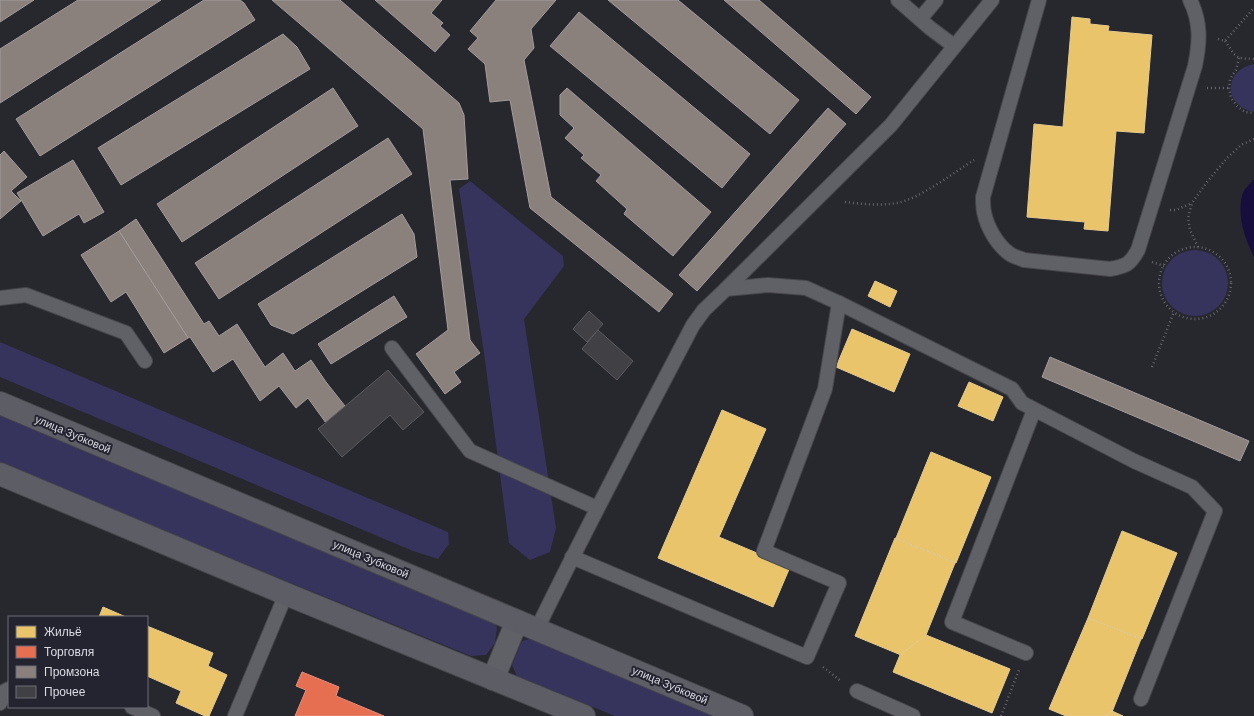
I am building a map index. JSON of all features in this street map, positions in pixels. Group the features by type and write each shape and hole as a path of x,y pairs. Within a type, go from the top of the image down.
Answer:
{"main road":[{"name":"улица Зубковой","path":"0,403 518,620 742,716"},
{"path":"0,474 286,594 584,716"}],"street":[{"path":"493,679 518,620"}],"lane":[{"path":"898,0 954,46"},
{"path":"920,19 936,0"},
{"path":"538,629 572,557 693,325 704,310 891,125 992,0"},
{"path":"1039,0 983,197 983,211 988,226 996,240 1010,254 1024,260 1110,269 1123,267 1132,260 1138,250 1195,66 1199,46 1199,25 1190,0"},
{"path":"726,289 768,284 806,288 839,303 1012,390 1022,403 1034,410 1134,461 1192,487 1215,511 1141,699"},
{"path":"0,298 26,296 126,333 145,361"},
{"path":"572,557 807,657 839,582 764,551 825,389 839,303"},
{"path":"392,348 470,451 597,508"},
{"path":"1026,653 952,622 1034,410"},
{"path":"235,716 286,594"},
{"path":"856,691 913,716"},
{"path":"134,708 153,716"}],"path":[{"path":"1225,41 1254,8"},
{"path":"1216,39 1225,41 1234,54 1239,58 1254,59"},
{"path":"1239,58 1236,70 1230,79 1229,88 1231,98 1237,106 1245,112 1254,113"},
{"path":"1198,247 1190,230 1188,218 1192,203 1227,158 1241,145 1254,139"},
{"path":"845,202 876,205 898,203 923,192 998,144"},
{"path":"1198,247 1209,249 1219,256 1226,264 1231,274 1229,297 1223,307 1214,314 1204,318 1192,319 1174,312 1164,302 1160,292 1159,280 1162,269 1168,259 1176,252 1187,248 1198,247"},
{"path":"1152,366 1174,312"},
{"path":"1001,716 1026,653"},
{"path":"807,657 856,691"}],"shaded area":[{"path":"1254,64 1254,112 1237,103 1232,96 1231,88 1232,80 1237,73"},
{"path":"1253,180 1254,257 1245,235 1240,212 1243,194"},
{"path":"470,181 563,256 564,266 524,319 556,528 550,552 530,560 509,543 484,353 459,189"},
{"path":"1195,250 1207,253 1218,260 1225,271 1228,283 1225,295 1218,306 1207,313 1195,316 1183,313 1172,306 1165,295 1162,283 1165,271 1172,260 1183,253"},
{"path":"0,342 448,532 449,544 438,559 413,551 0,377"},
{"path":"0,415 493,619 497,628 495,643 486,655 471,656 0,463"},
{"path":"533,638 717,716 615,716 517,676 512,665 522,641"}],"building: Жильё":[{"path":"1072,17 1090,19 1090,24 1109,26 1108,31 1152,35 1144,133 1116,131 1108,231 1084,229 1085,222 1027,217 1034,124 1063,127"},
{"path":"875,281 897,291 890,307 868,296"},
{"path":"852,329 910,354 894,392 836,367"},
{"path":"969,382 1003,397 993,421 958,406"},
{"path":"722,410 766,429 719,537 790,567 773,607 658,558"},
{"path":"931,452 991,477 956,563 896,538"},
{"path":"1122,531 1177,553 1142,639 1088,618"},
{"path":"895,538 955,563 926,635 901,655 855,636"},
{"path":"103,607 124,616 99,616"},
{"path":"1088,618 1141,639 1112,712 1105,716 1066,716 1049,709"},
{"path":"148,626 213,653 208,666 227,675 209,716 205,716 176,703 181,691 148,676"},
{"path":"926,635 1010,669 992,713 893,672 900,655"},
{"path":"1112,711 1123,716 1104,716"}],"building: Торговля":[{"path":"302,672 339,687 336,696 384,716 295,716 306,690 296,686"}],"building: Промзона":[{"path":"0,0 34,0 0,22"},
{"path":"78,0 161,0 0,103 0,49"},
{"path":"204,0 240,0 244,3 255,20 40,156 16,119"},
{"path":"272,0 340,0 459,103 464,115 468,179 450,180 470,340 480,353 454,372 461,382 445,394 416,354 448,330 423,129"},
{"path":"375,0 442,0 431,13 443,23 440,26 450,35 435,52"},
{"path":"496,0 556,0 531,29 534,48 524,60 551,197 673,294 659,312 530,208 510,100 490,102 485,64 468,49 478,38 470,31"},
{"path":"608,0 678,0 799,100 770,134"},
{"path":"724,0 759,0 871,97 856,114"},
{"path":"579,12 750,154 722,188 550,46"},
{"path":"283,34 297,47 310,69 121,185 98,148"},
{"path":"333,88 358,126 182,242 157,204"},
{"path":"567,88 711,212 673,256 624,214 627,209 596,181 601,175 581,158 584,155 565,138 574,128 560,115 560,95"},
{"path":"828,108 846,124 697,291 679,275"},
{"path":"388,138 412,174 219,299 195,263"},
{"path":"4,151 27,177 11,191 21,201 0,219 0,155"},
{"path":"73,160 104,212 84,223 79,214 43,236 17,193"},
{"path":"402,214 414,234 417,257 293,334 271,325 258,304"},
{"path":"136,219 204,324 209,321 219,336 237,324 265,367 283,353 295,371 311,360 345,406 326,423 308,398 296,408 279,386 260,401 233,359 213,372 190,337 188,338 119,231"},
{"path":"119,231 188,338 164,353 126,292 111,302 81,255"},
{"path":"394,296 407,317 331,364 318,344"},
{"path":"1050,357 1249,441 1240,461 1042,377"}],"building: Прочее":[{"path":"589,311 603,324 587,342 573,329"},
{"path":"598,330 633,361 617,380 582,349"},
{"path":"388,370 424,412 403,430 390,415 342,457 318,429"}]}
